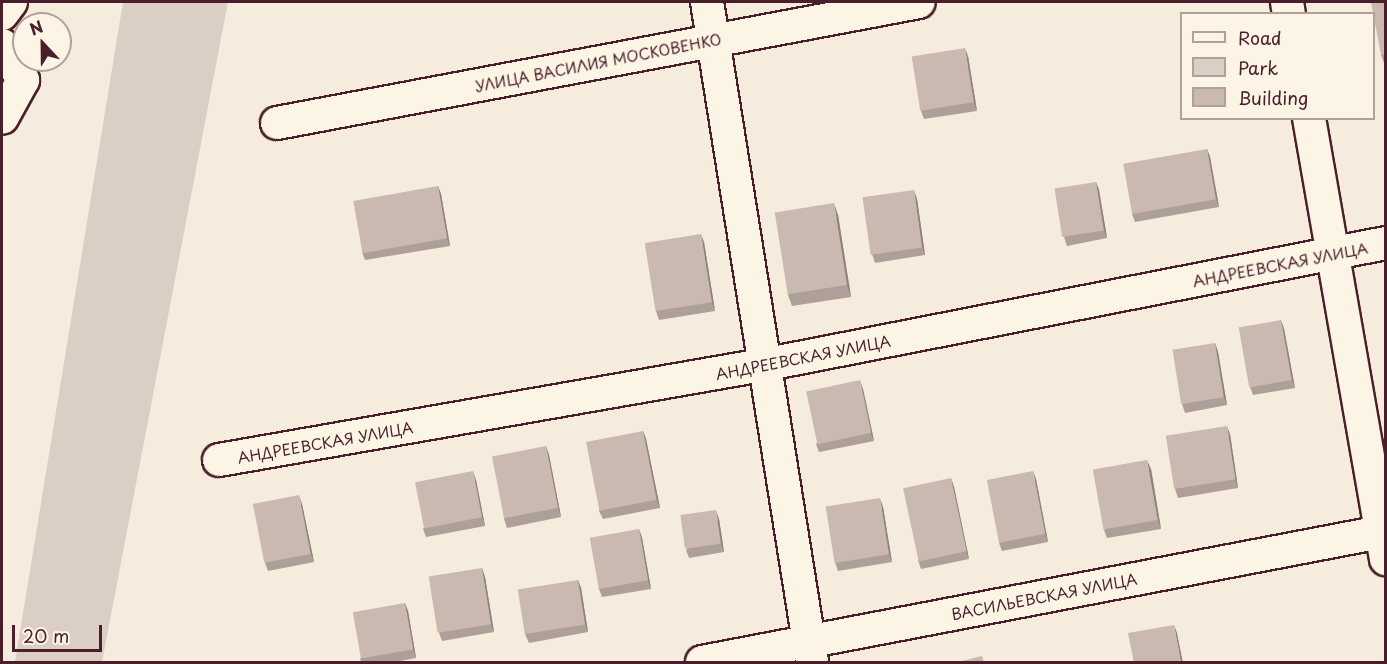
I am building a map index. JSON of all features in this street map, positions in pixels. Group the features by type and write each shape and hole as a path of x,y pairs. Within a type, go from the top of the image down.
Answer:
{"street":[{"path":"2,15 11,2"},
{"path":"707,2 768,364 810,652"},
{"name":"УЛИЦА ВАСИЛИЯ МОСКОВЕНКО","path":"277,123 919,2"},
{"path":"2,45 23,80 2,118"},
{"path":"1309,120 1335,253 1384,540"},
{"name":"АНДРЕЕВСКАЯ УЛИЦА","path":"219,460 768,364 1386,243"},
{"name":"ВАСИЛЬЕВСКАЯ УЛИЦА","path":"702,663 810,652 1384,540"}],"green space":[{"path":"123,2 228,2 102,662 15,662"}],"building":[{"path":"1371,2 1386,2 1386,54 1381,55 1375,12 1373,12"},
{"path":"965,48 974,102 920,111 912,56"},
{"path":"1207,149 1216,199 1132,214 1123,164"},
{"path":"1096,182 1104,230 1062,237 1055,189"},
{"path":"438,186 447,238 363,253 353,201"},
{"path":"914,190 922,247 871,255 863,197"},
{"path":"834,203 847,285 788,294 775,212"},
{"path":"701,234 712,302 655,311 645,243"},
{"path":"1281,320 1292,380 1249,388 1239,327"},
{"path":"1215,343 1224,397 1181,404 1173,350"},
{"path":"860,380 871,433 817,444 806,391"},
{"path":"1227,426 1235,479 1174,489 1166,436"},
{"path":"643,431 656,500 599,511 586,442"},
{"path":"546,446 558,508 504,518 492,456"},
{"path":"1147,460 1158,520 1103,530 1093,470"},
{"path":"473,471 482,517 424,528 415,482"},
{"path":"1033,471 1045,534 999,543 987,480"},
{"path":"951,478 967,551 919,562 903,488"},
{"path":"299,495 310,554 264,563 253,504"},
{"path":"880,498 889,554 835,563 826,507"},
{"path":"716,510 721,544 685,549 680,515"},
{"path":"639,529 648,580 599,589 590,538"},
{"path":"482,568 491,624 438,633 429,576"},
{"path":"578,580 585,624 525,634 518,590"},
{"path":"405,603 413,649 361,658 353,612"},
{"path":"1174,625 1181,663 1134,663 1128,633"},
{"path":"982,656 984,663 954,663"}]}
